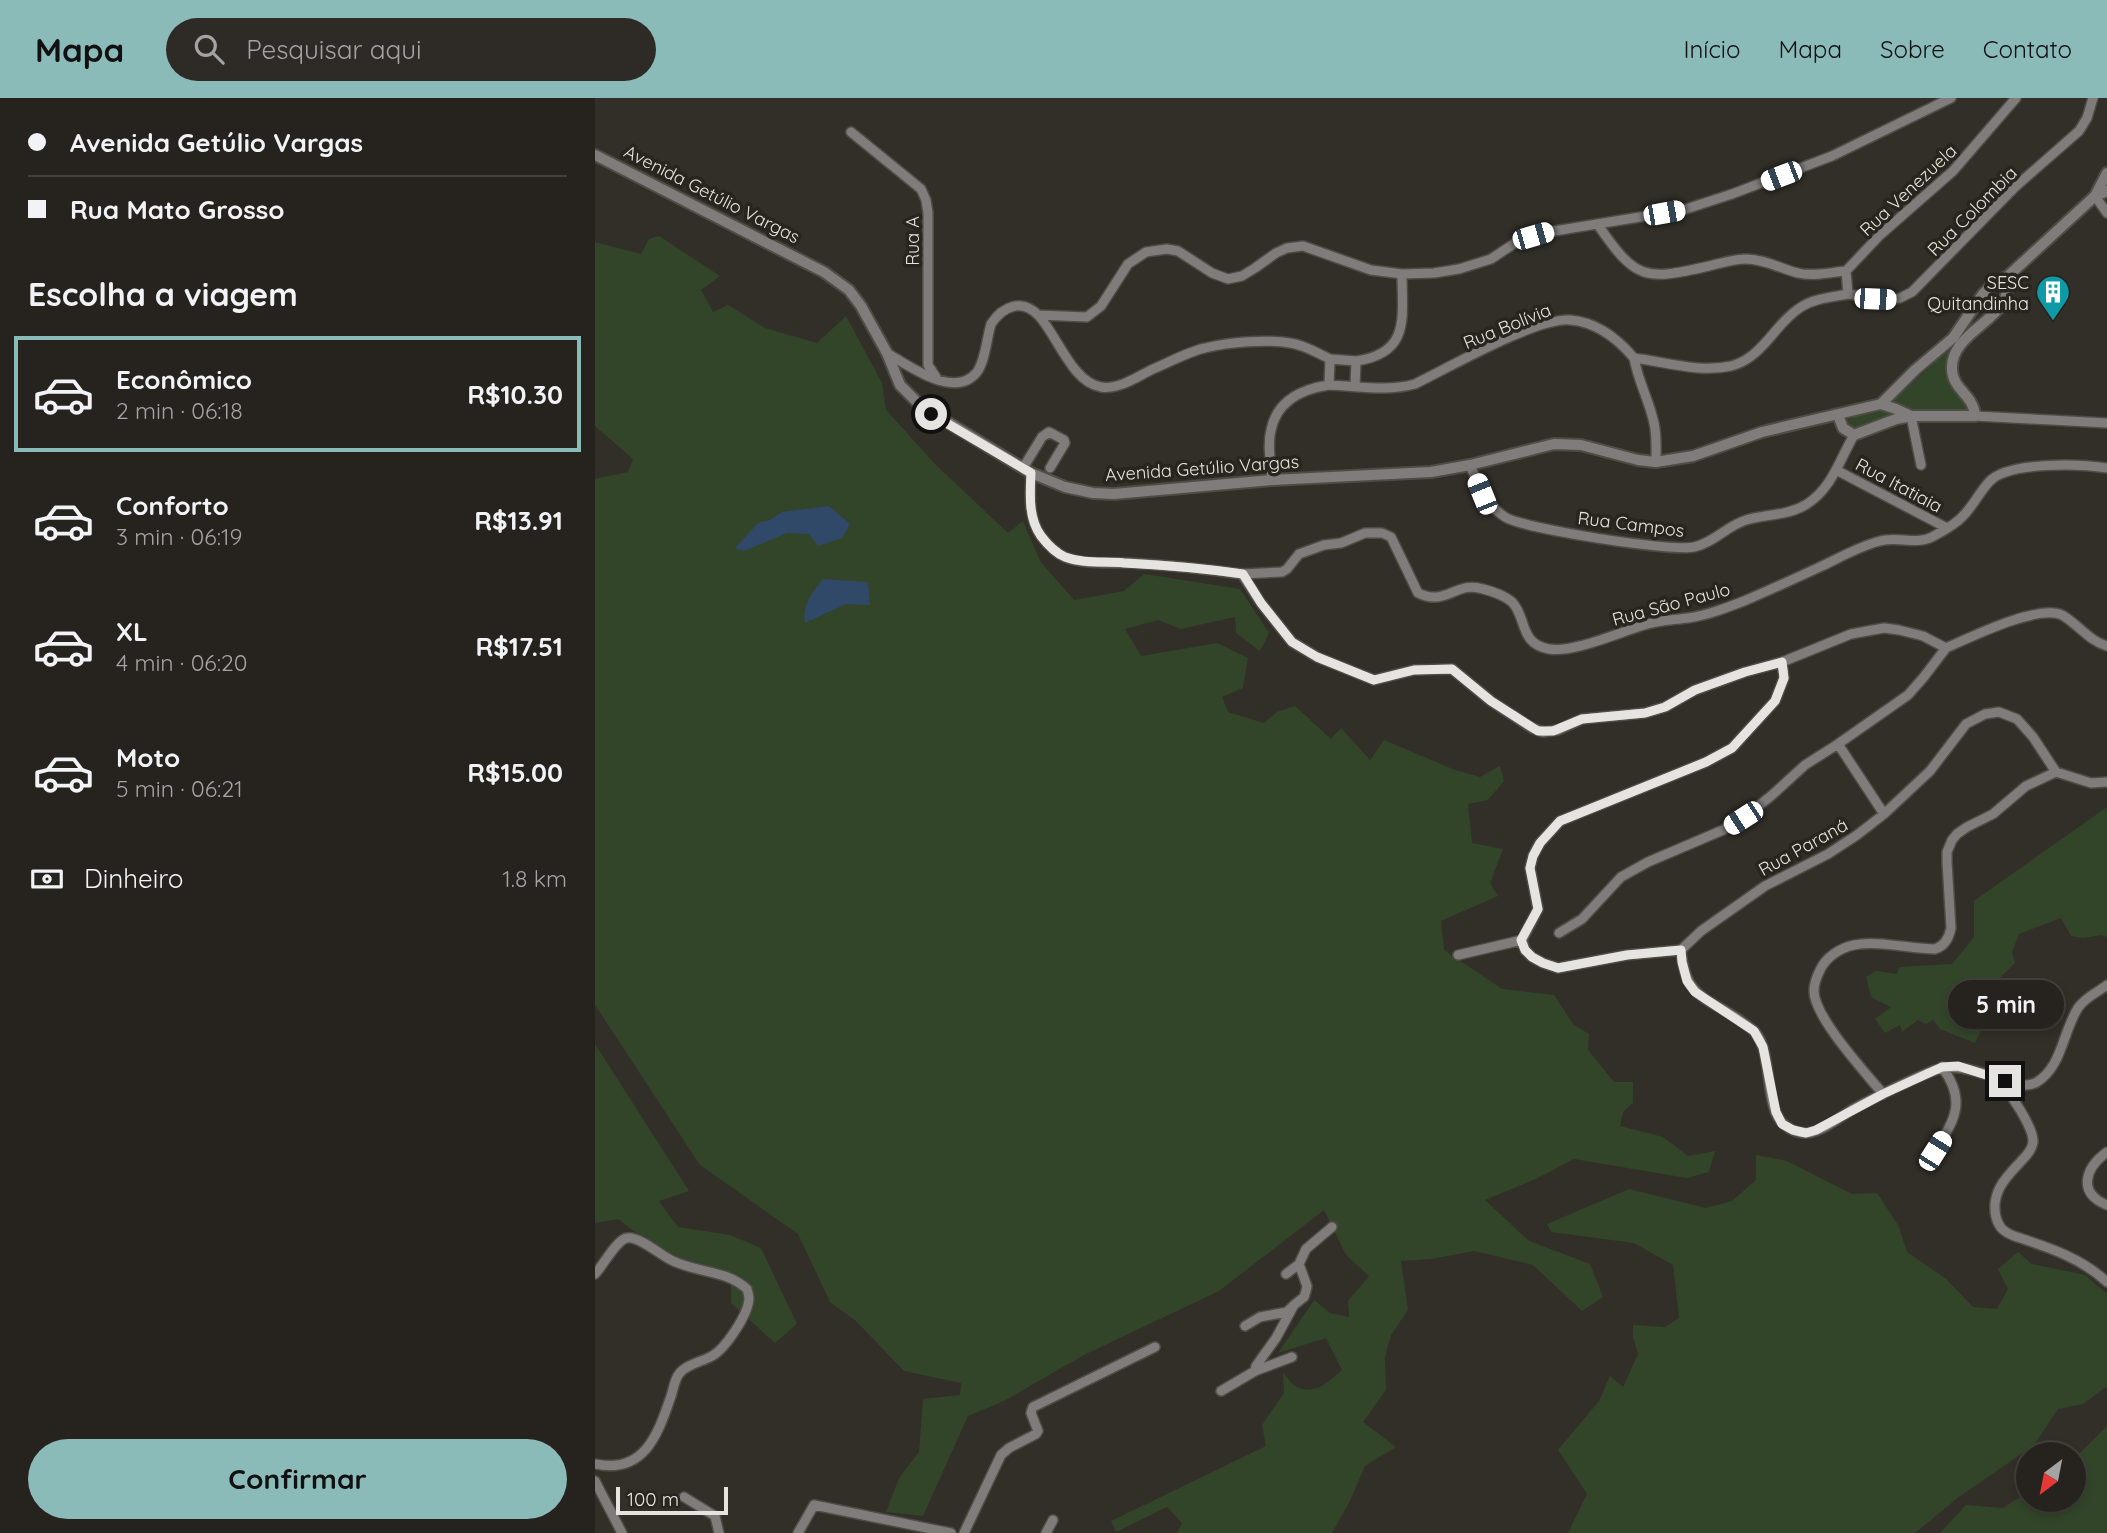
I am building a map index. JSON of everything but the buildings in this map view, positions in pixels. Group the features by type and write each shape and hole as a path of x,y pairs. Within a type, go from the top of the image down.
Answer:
{"street":[{"path":"887,353 939,381 958,383 977,372 991,324 1005,309 1017,306 1038,315 1087,317 1101,306 1128,264 1146,252 1157,249 1178,251 1212,273 1228,279 1248,272 1287,248 1303,246 1371,270 1402,274 1434,273 1476,265 1533,236 1563,228 1598,225 1683,210 1732,194 1809,166 1931,103 1951,98"},
{"name":"Rua Venezuela","path":"1846,271 1880,235 1953,171 2016,98"},
{"name":"Rua Colombia","path":"1849,294 1890,300 1912,292 2015,187 2079,131 2087,118 2093,98"},
{"name":"Rua A","path":"851,132 913,181 924,194 928,213 928,365 939,381"},
{"name":"Avenida Getúlio Vargas","path":"595,155 824,272 849,290 861,306 887,353 900,384 921,406 1027,471 1065,488 1114,494 1272,480 1431,472 1542,446 1563,444 1581,445 1656,462 1693,456 1762,432 1881,404"},
{"path":"1975,416 1973,402 1953,379 1952,369 1957,341 1972,313 1983,294 1993,284 2008,276 2095,196 2107,173"},
{"path":"2095,196 2107,191"},
{"path":"2095,196 2107,214"},
{"path":"1598,225 1625,262 1650,274 1665,275 1747,259 1801,274 1846,271 1849,294 1822,299 1798,309 1760,349 1734,365 1706,369 1634,358 1639,382 1655,424 1656,462"},
{"path":"1038,315 1078,373 1087,382 1103,387 1113,387 1204,348 1270,342 1291,343 1309,348 1330,359 1356,360 1384,353 1399,334 1402,321 1402,274"},
{"path":"1911,416 1881,404 1915,370 1983,322 2004,302 2008,276"},
{"path":"1972,313 1983,322"},
{"name":"Rua Bolívia","path":"1272,480 1271,430 1280,410 1289,400 1305,390 1329,385 1390,389 1415,384 1491,346 1560,320 1586,323 1599,329 1621,343 1634,358"},
{"path":"1329,385 1330,359"},
{"path":"1355,386 1356,360"},
{"path":"1838,415 1843,428 1854,435 1911,416 1975,416 2107,423"},
{"path":"1911,416 1921,465"},
{"path":"1027,471 1042,438 1049,432 1065,443 1050,468"},
{"name":"Rua Campos","path":"1470,465 1486,499 1509,519 1546,528 1683,549 1705,543 1742,521 1797,509 1807,504 1826,489 1854,435"},
{"name":"Rua São Paulo","path":"1027,471 1030,502 1040,535 1066,557 1243,574 1282,572 1299,554 1324,545 1341,543 1365,533 1382,533 1391,537 1418,593 1437,598 1466,587 1480,587 1492,592 1510,600 1517,608 1524,631 1541,647 1551,650 1581,645 1644,624 1709,613 1745,601 1858,548 1888,539 1922,540 1964,516 1990,481 2000,475 2042,466 2107,468"},
{"name":"Rua Itatiaia","path":"1836,470 1947,528"},
{"path":"1243,574 1261,603 1292,642 1317,657 1374,680 1414,670 1452,669 1491,701 1538,731 1553,731 1582,719 1645,713 1665,707 1695,690 1782,662 1851,634 1884,628 1923,636 1946,648"},
{"path":"1559,933 1582,919 1621,877 1648,862 1723,830 1771,796 1805,765 1907,695 1946,648 2022,617 2048,612 2065,617 2093,640 2107,646"},
{"path":"1458,955 1521,940 1538,909 1531,863 1540,843 1552,829 1572,815 1592,810 1706,762 1732,748 1775,701 1784,678 1782,662"},
{"name":"Rua Paraná","path":"1681,950 1711,923 1765,886 1842,846 1884,814 1930,771 1966,724 1992,712 2006,714 2022,723 2056,772"},
{"path":"1838,744 1884,814"},
{"path":"1883,1094 1844,1046 1817,1005 1814,992 1822,966 1839,951 1856,945 1935,949 1942,946 1951,928 1947,852 1957,834 1993,814 2026,786 2056,772 2091,783 2107,782"},
{"path":"1521,940 1532,957 1558,968 1627,955 1681,950 1687,981 1695,992 1754,1031 1763,1047 1776,1112 1782,1124 1800,1132 1811,1132 1942,1067 1958,1066 2015,1084 2031,1085 2045,1076 2056,1060 2080,1004 2107,985"},
{"path":"1935,1151 1952,1123 1957,1104 1951,1080 1942,1067"},
{"path":"1999,1079 2016,1104 2033,1138 2029,1153 2001,1185 1995,1206 1999,1225 2006,1233 2067,1255 2088,1266 2107,1282"},
{"path":"2107,1152 2095,1163 2087,1181 2095,1199 2107,1205"},
{"path":"1286,1274 1299,1264 1307,1249 1332,1227"},
{"path":"595,1274 623,1240 630,1237 684,1266 730,1276 747,1289 749,1300 739,1325 721,1349 714,1356 679,1374 663,1420 650,1445 623,1466 612,1468 595,1465"},
{"path":"1245,1326 1260,1317 1287,1312 1304,1297 1307,1286 1299,1264"},
{"path":"1255,1371 1294,1305"},
{"path":"964,1533 1001,1455 1038,1431 1031,1415 1033,1407 1155,1347"},
{"path":"1221,1391 1255,1371 1292,1357"},
{"path":"595,1481 622,1533"},
{"path":"684,1497 715,1516 719,1533"},
{"path":"798,1533 814,1505 951,1533"},
{"path":"1046,1533 1053,1520"}],"green space":[{"path":"659,236 720,276 701,290 713,312 728,305 765,328 817,343 846,316 882,383 886,410 936,465 1008,533 1023,521 1040,561 1074,600 1124,591 1144,574 1240,589 1269,633 1260,651 1236,633 1235,617 1181,629 1158,620 1125,629 1141,656 1217,643 1248,658 1243,688 1222,697 1228,712 1264,723 1277,712 1295,706 1331,739 1341,728 1370,760 1384,740 1455,770 1480,777 1500,766 1504,781 1488,800 1468,804 1472,843 1503,849 1490,883 1498,896 1441,921 1444,950 1502,989 1554,995 1573,1024 1589,1034 1588,1050 1614,1082 1633,1082 1633,1103 1623,1112 1620,1126 1663,1137 1688,1156 1715,1151 1709,1172 1687,1178 1574,1159 1536,1179 1485,1200 1529,1241 1590,1264 1603,1297 1582,1311 1533,1265 1474,1251 1401,1261 1408,1310 1391,1335 1385,1357 1386,1390 1363,1422 1396,1447 1365,1466 1332,1533 1177,1533 1182,1523 1167,1507 1116,1532 1111,1521 1266,1446 1262,1425 1284,1393 1283,1372 1295,1386 1308,1390 1320,1387 1342,1370 1326,1338 1278,1353 1314,1300 1330,1313 1349,1317 1348,1301 1369,1276 1346,1255 1324,1210 1219,1291 1084,1355 1004,1401 968,1416 923,1516 886,1512 899,1478 919,1452 923,1399 960,1395 961,1383 904,1371 856,1321 830,1302 798,1234 700,1165 595,1005 595,479 628,472 633,459 595,426 595,242 641,254 649,239"},
{"path":"1947,351 1949,382 1968,405 1967,409 1914,410 1894,403 1895,399"},
{"path":"1880,411 1895,414 1860,428 1847,425 1852,418"},
{"path":"2107,807 2107,938 2102,935 2083,938 2071,936 2061,918 2019,934 2012,952 2015,963 1998,980 2015,1001 2001,1022 1982,1029 1975,1043 1940,1029 1933,1020 1926,1024 1918,1020 1902,1032 1900,1025 1885,1033 1875,1019 1891,1007 1871,997 1866,977 1876,971 1897,974 1899,967 1952,964 1974,937 1974,901"},
{"path":"595,1044 689,1191 659,1201 678,1227 730,1235 761,1248 797,1324 775,1343 731,1303 731,1281 656,1247 618,1219 595,1223"},
{"path":"1756,1155 1787,1161 1852,1194 1877,1193 1898,1225 1907,1252 1945,1278 1973,1307 1997,1309 2008,1289 1998,1269 2018,1252 2032,1264 2085,1275 2107,1294 2107,1386 2083,1404 2058,1409 2036,1442 2016,1442 2016,1457 1959,1497 1915,1533 1568,1533 1587,1494 1558,1450 1599,1401 1610,1376 1623,1387 1638,1354 1633,1325 1665,1327 1679,1318 1673,1265 1634,1243 1551,1232 1547,1224 1629,1189 1706,1208 1732,1201 1756,1180"},
{"path":"2107,1426 2107,1533 1940,1533 1966,1505 2003,1508 2016,1500 2016,1512 2086,1512 2086,1447"}],"water":[{"path":"829,506 850,524 842,538 818,546 809,534 787,533 744,551 735,548 758,523 770,520 782,512"},
{"path":"823,579 868,582 870,605 846,604 805,623 806,605"}],"place":[{"name":"SESC Quitandinha","path":"2053,322"}],"route":[{"path":"931,414 1031,473 1030,502 1036,526 1051,547 1066,557 1243,574 1261,603 1292,642 1317,657 1374,680 1414,670 1452,669 1491,701 1538,731 1558,730 1582,719 1645,713 1665,707 1695,690 1782,662 1784,678 1779,695 1728,751 1592,810 1572,815 1552,829 1540,843 1531,863 1538,909 1521,940 1522,946 1532,957 1558,968 1627,955 1681,950 1687,981 1695,992 1754,1031 1763,1047 1779,1119 1782,1124 1800,1132 1816,1130 1883,1094 1942,1067 1958,1066 2005,1081"}]}
